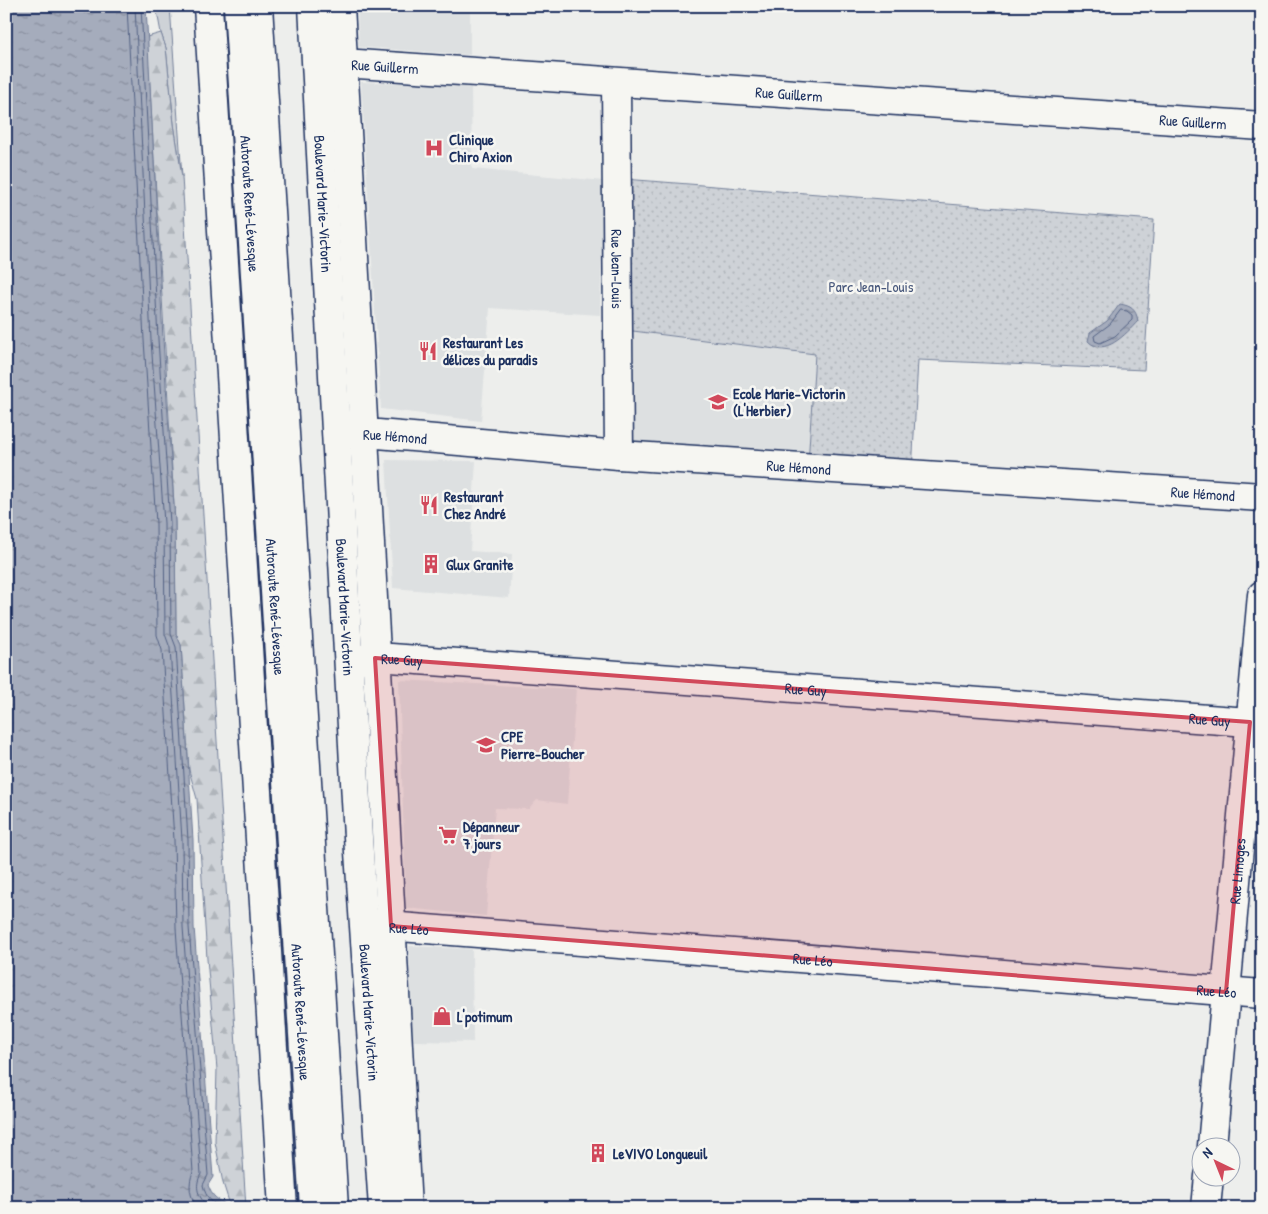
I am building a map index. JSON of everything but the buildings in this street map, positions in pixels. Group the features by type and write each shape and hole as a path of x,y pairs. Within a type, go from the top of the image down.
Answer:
{"main road":[{"name":"Autoroute René-Lévesque","path":"208,6 283,1208"},
{"name":"Autoroute René-Lévesque","path":"238,6 314,1208"},
{"path":"258,6 334,1208"},
{"path":"277,6 352,1208"},
{"name":"Boulevard Marie-Victorin","path":"313,6 364,927 383,1208"},
{"name":"Boulevard Marie-Victorin","path":"340,6 406,1208"},
{"name":"Rue Guillerm","path":"316,65 343,64 1262,126"},
{"name":"Rue Jean-Louis","path":"616,83 618,455"},
{"name":"Rue Hémond","path":"337,434 364,434 618,455 1262,497"},
{"name":"Rue Limoges","path":"1213,1136 1226,992 1256,722 1262,595"},
{"name":"Rue Guy","path":"349,659 376,658 1256,722"},
{"name":"Rue Léo","path":"364,927 391,926 1262,994"},
{"path":"1206,1208 1208,1186"}],"highlighted area":[{"path":"375,658 1250,722 1226,992 391,926"}],"shaded area":[{"path":"357,6 470,6 470,55 359,47"},
{"path":"361,82 471,84 472,169 604,181 600,315 490,308 481,421 381,409"},
{"name":"Ecole Marie-Victorin (L'Herbier)","path":"625,330 815,354 808,464 623,450"},
{"path":"386,460 476,461 470,551 512,554 509,598 393,588"},
{"name":"CPE Pierre-Boucher","path":"399,680 576,689 567,804 537,800 529,809 495,808 486,916 406,908"},
{"path":"409,946 472,949 473,1042 412,1041"}],"green space":[{"path":"156,6 170,6 182,177 166,48"},
{"path":"161,33 166,48 182,177 246,1208 231,1208 223,1183 215,1142 217,1069 207,959 197,799 189,770 181,645 176,634 175,522 147,37"},
{"name":"Parc Jean-Louis","path":"624,179 1154,220 1144,370 918,360 912,472 808,464 815,354 625,330"}],"water":[{"path":"6,6 146,6 163,339 175,522 176,634 181,645 193,840 194,927 213,1177 208,1185 213,1195 227,1205 227,1208 6,1208"},
{"path":"1120,304 1132,309 1138,321 1121,338 1108,346 1094,346 1088,341 1090,333 1107,321"}],"place":[{"name":"Clinique Chiro Axion","path":"434,148"},
{"name":"Restaurant Les délices du paradis","path":"428,351"},
{"name":"Ecole Marie-Victorin (L'Herbier)","path":"718,402"},
{"name":"Restaurant Chez André","path":"429,505"},
{"name":"Glux Granite","path":"431,564"},
{"name":"CPE Pierre-Boucher","path":"486,745"},
{"name":"Dépanneur 7 jours","path":"448,835"},
{"name":"L'potimum","path":"442,1016"},
{"name":"LeVIVO Longueuil","path":"598,1153"}]}
